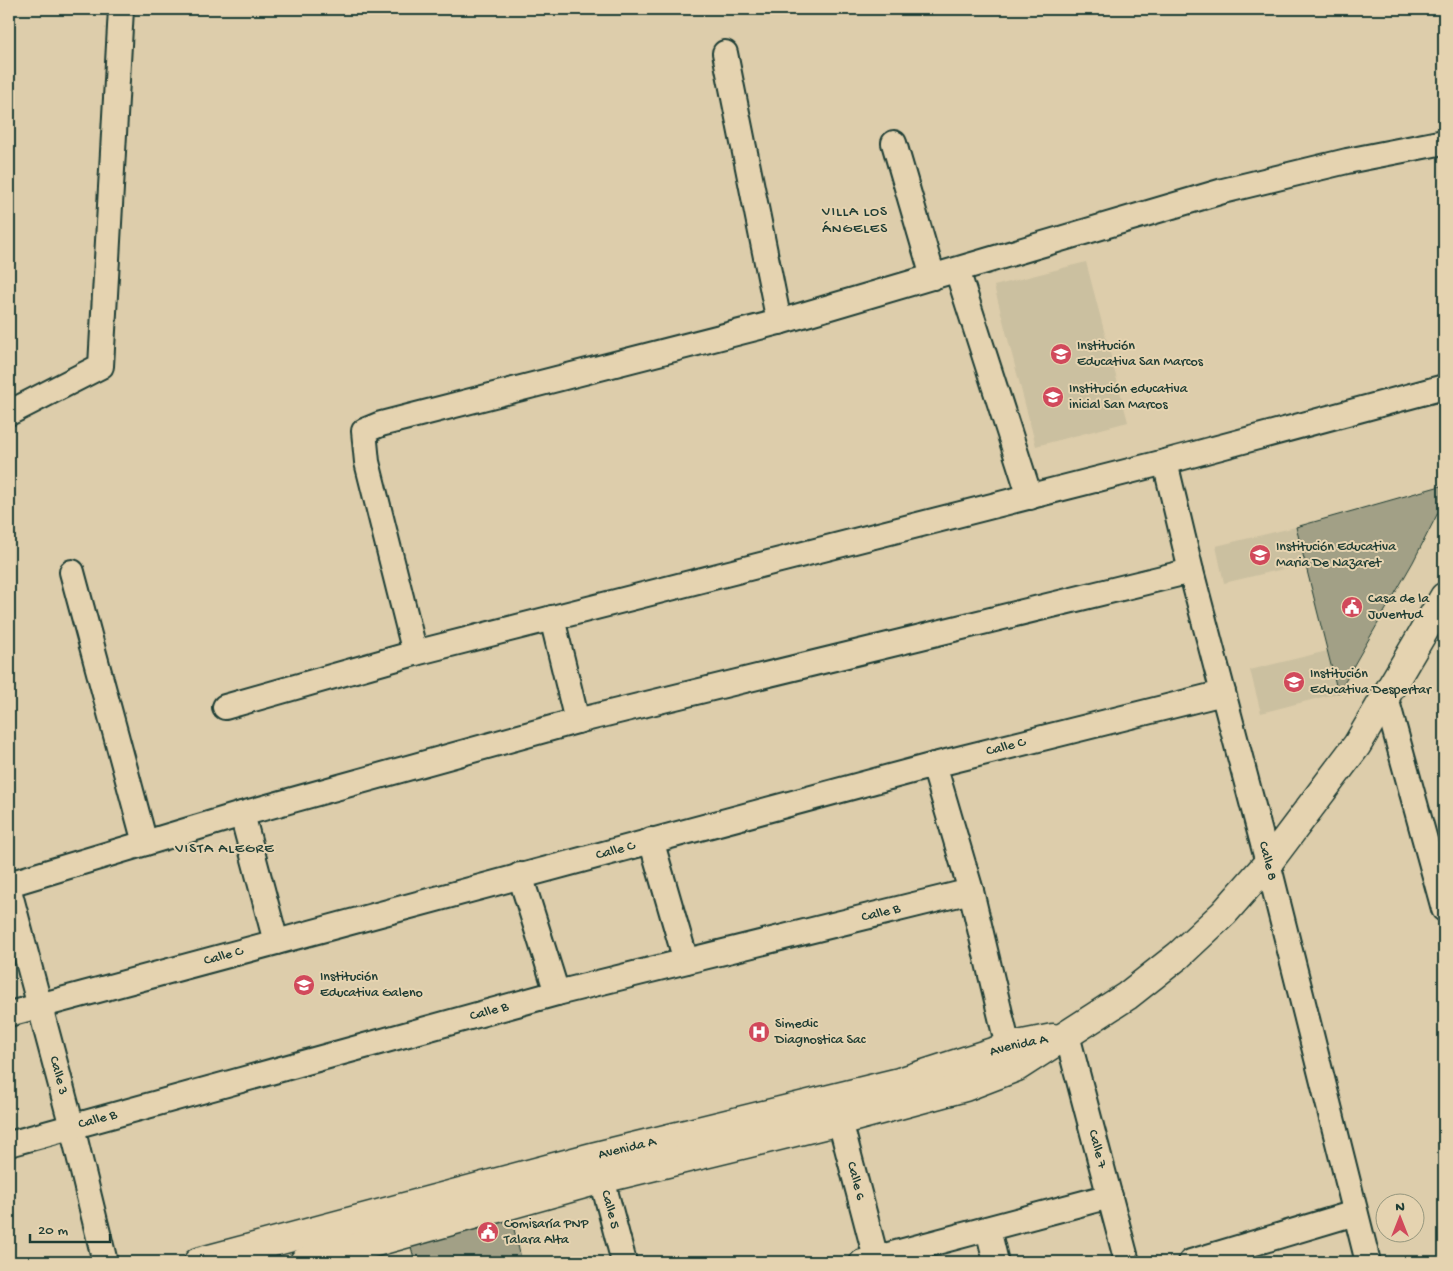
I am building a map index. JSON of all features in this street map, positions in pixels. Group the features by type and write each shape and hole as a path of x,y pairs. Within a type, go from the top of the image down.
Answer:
{"street":[{"path":"9,412 101,366 120,9"},
{"path":"724,53 779,322"},
{"path":"415,653 367,462 364,431 399,419 779,322 1232,189 1347,161 1444,142"},
{"path":"894,143 933,277"},
{"path":"957,270 1030,497"},
{"path":"225,707 415,653 1030,497 1444,387"},
{"name":"Calle 8","path":"1165,462 1368,1262"},
{"path":"9,884 242,814 577,721 1191,570"},
{"path":"72,572 145,844"},
{"path":"1067,1035 1127,996 1179,955 1224,913 1268,864 1357,745 1443,602"},
{"path":"552,618 577,721"},
{"name":"Calle C","path":"9,1014 934,765 1223,693"},
{"path":"1386,698 1444,909"},
{"path":"934,765 971,891 1008,1047"},
{"path":"242,814 276,942"},
{"path":"651,840 686,961"},
{"path":"520,876 556,993"},
{"name":"Calle 3","path":"9,890 72,1127 105,1262"},
{"name":"Calle B","path":"9,1144 556,993 971,891"},
{"name":"Avenida A","path":"834,1111 899,1082 1008,1047 1067,1035"},
{"name":"Avenida A","path":"198,1262 351,1221 597,1168 834,1111 965,1086 1017,1067 1067,1035"},
{"name":"Calle 7","path":"1067,1035 1127,1262"},
{"name":"Calle 6","path":"834,1111 872,1261"},
{"name":"Avenida A","path":"304,1262 362,1255 597,1168"},
{"name":"Calle 5","path":"597,1168 624,1262"},
{"path":"872,1261 1110,1196"},
{"path":"1191,1262 1355,1213"},
{"path":"351,1221 362,1255"},
{"path":"988,1228 996,1262"}],"shaded area":[{"name":"Institución Educativa San Marcos","path":"1086,262 1128,422 1036,446 994,286"},
{"name":"Institución Educativa Maria De Nazaret","path":"1296,527 1305,564 1224,583 1216,546"},
{"name":"Institución Educativa Despertar","path":"1327,651 1338,693 1261,713 1250,670"}],"building":[{"name":"Casa de la Juventud","path":"1444,485 1444,501 1413,562 1338,693 1296,527"},
{"name":"Comisaría PNP Talara Alta","path":"511,1217 522,1262 415,1262 411,1247"}],"place":[{"name":"Institución Educativa San Marcos","path":"1061,354"},
{"name":"Institución educativa inicial San Marcos","path":"1053,397"},
{"name":"Institución Educativa Maria De Nazaret","path":"1260,555"},
{"name":"Casa de la Juventud","path":"1352,607"},
{"name":"Institución Educativa Despertar","path":"1294,682"},
{"name":"Institución Educativa Galeno","path":"304,985"},
{"name":"Simedic Diagnostica Sac","path":"759,1032"},
{"name":"Comisaría PNP Talara Alta","path":"488,1232"}],"district":[{"name":"VILLA LOS ÁNGELES","path":"855,220"},
{"name":"VISTA ALEGRE","path":"225,849"}]}
